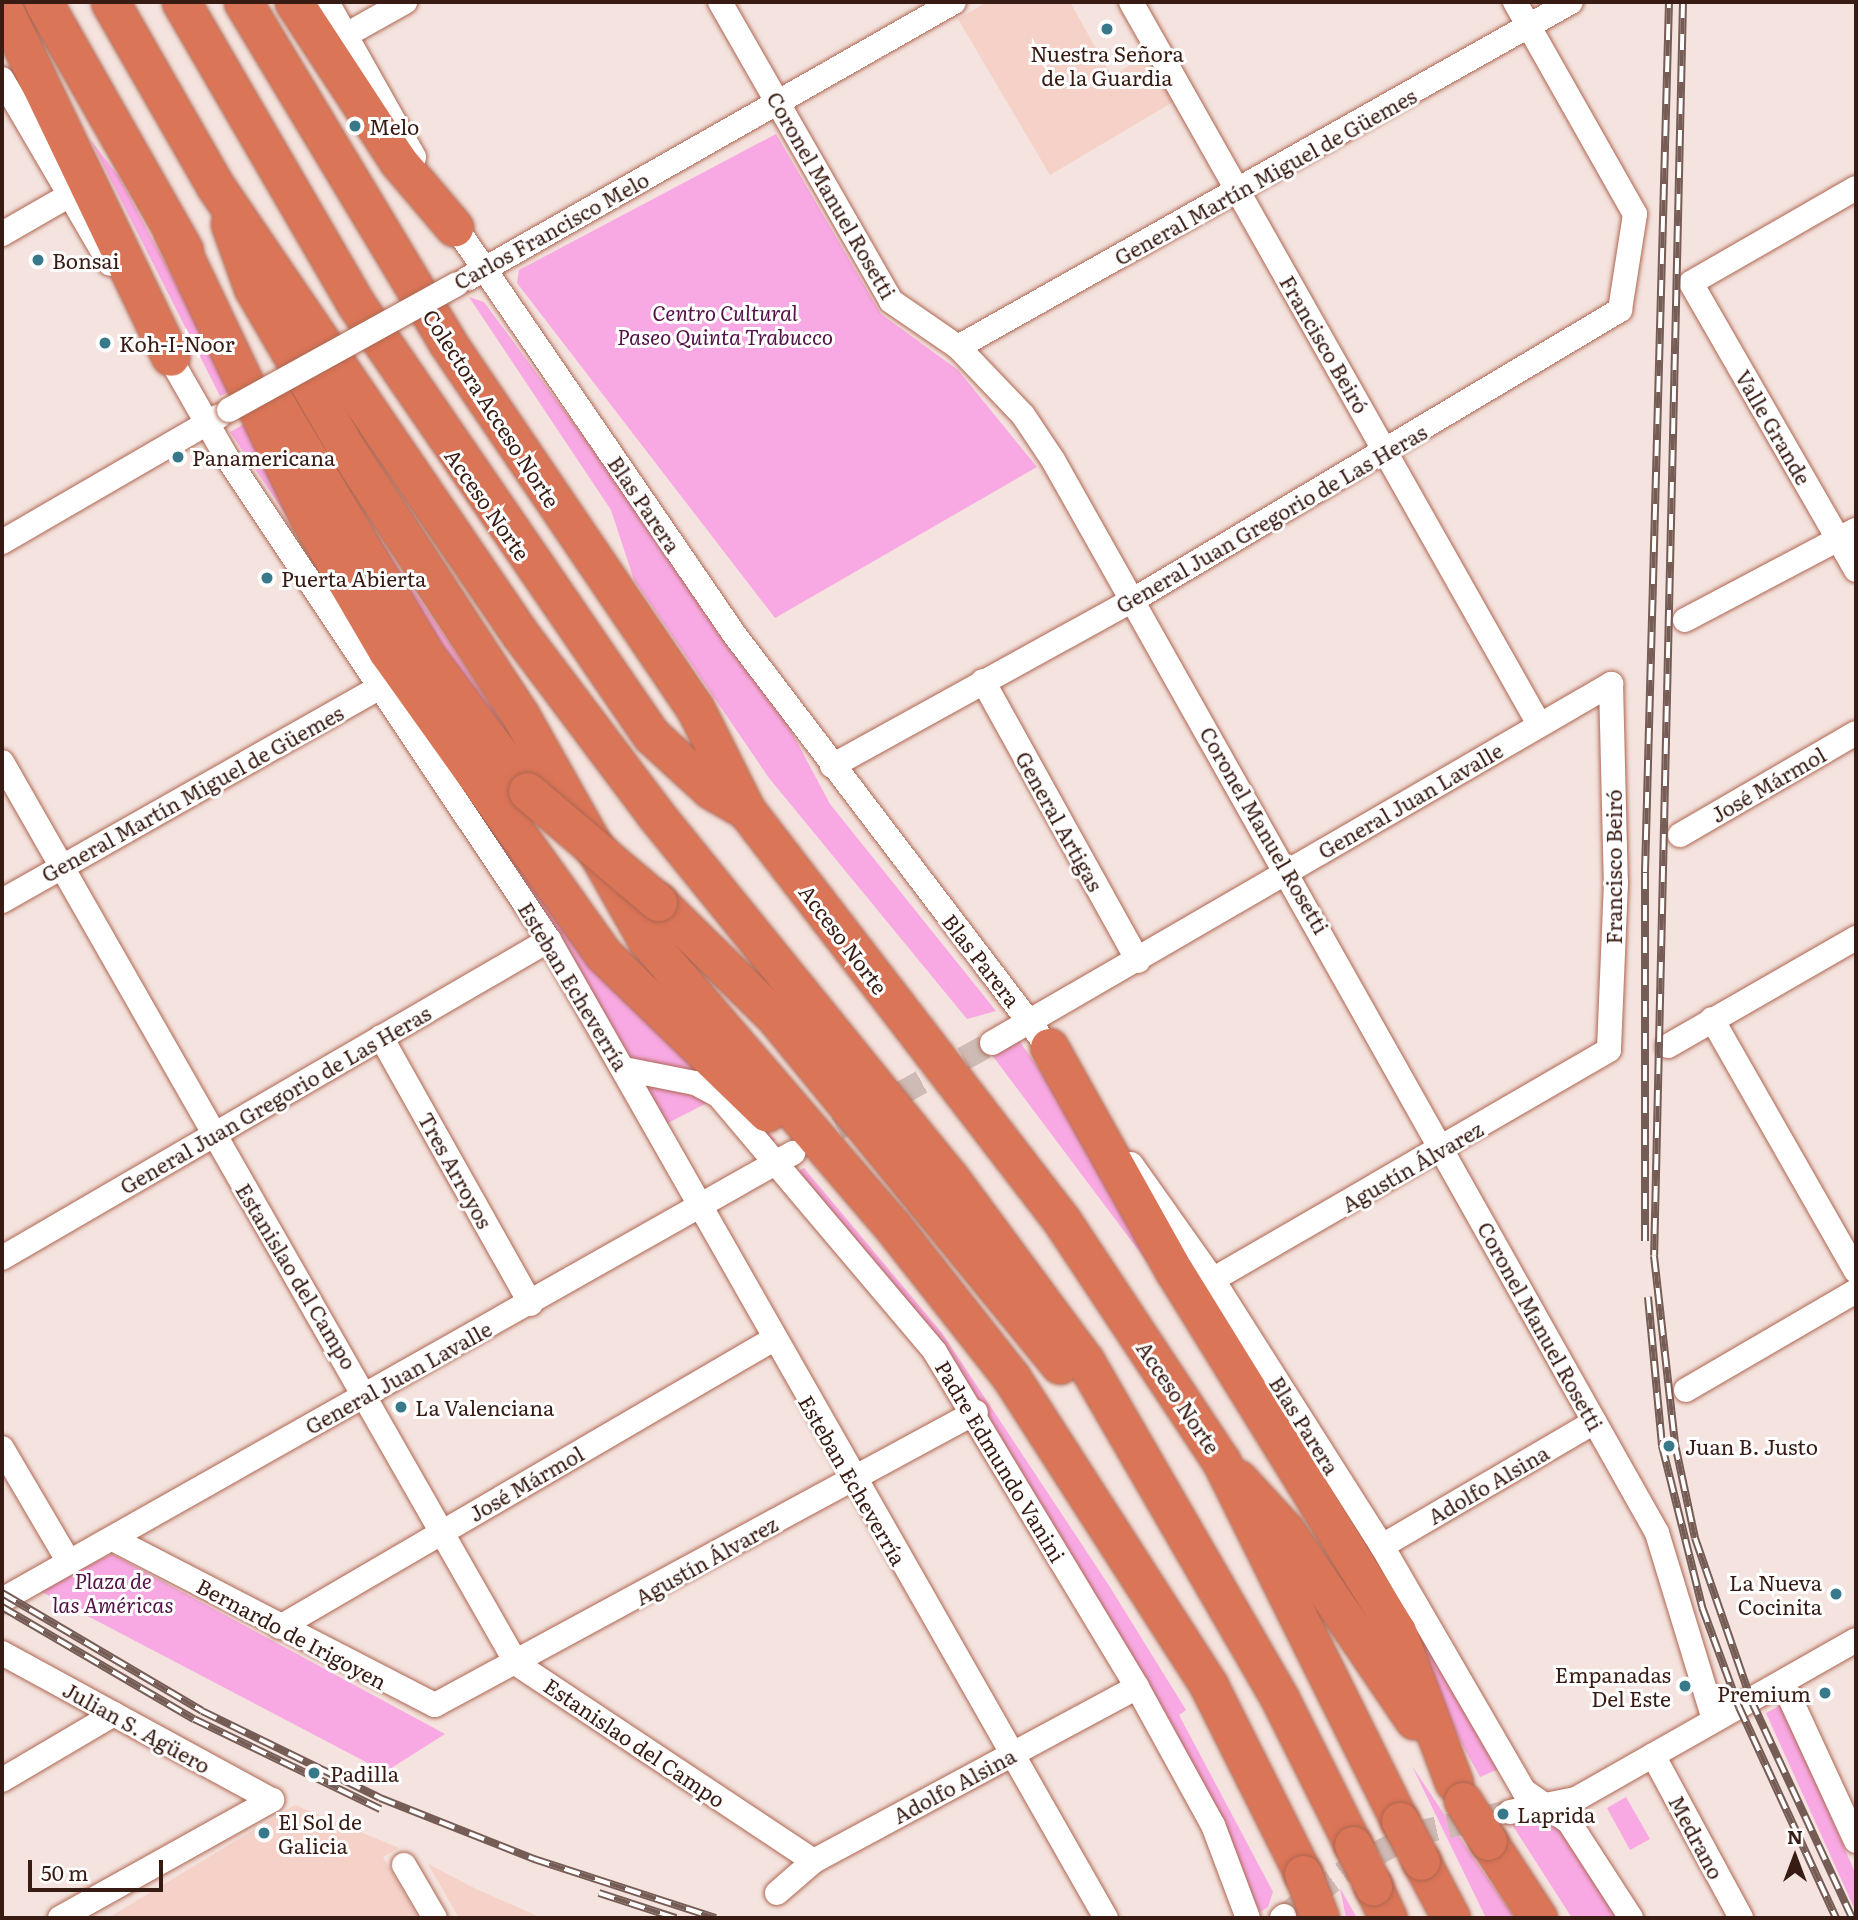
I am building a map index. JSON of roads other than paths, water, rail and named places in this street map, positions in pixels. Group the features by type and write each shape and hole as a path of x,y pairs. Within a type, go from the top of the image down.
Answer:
{"highway":[{"path":"43,2 172,231 425,654 527,791 658,902 741,980 819,1068 1151,1477"},
{"path":"110,2 216,187 280,272 373,421 520,634 655,814 1006,1252 1085,1361 1280,1699 1388,1918"},
{"name":"Acceso Norte","path":"181,2 356,303 521,551 652,735 711,790 746,810 1062,1221 1221,1461 1451,1918"},
{"name":"Colectora Acceso Norte","path":"243,2 447,342 695,708 746,810"},
{"path":"294,2 398,161 454,227"},
{"path":"2,5 171,357"},
{"path":"216,187 253,288 346,448 520,715 646,939 951,1297 1051,1435 1209,1686 1303,1874 1321,1918"},
{"path":"172,231 308,516 387,651 575,919 633,988 738,1090 848,1179"},
{"path":"1040,1035 1175,1272 1397,1631 1459,1792"},
{"path":"1221,1461 1285,1530 1459,1792 1538,1918"}],"street":[{"name":"Blas Parera","path":"327,2 454,227 482,271 832,766 1040,1035 1213,1280 1381,1546 1524,1791 1569,1822 1631,1918"},
{"path":"346,36 405,2"},
{"name":"Coronel Manuel Rosetti","path":"720,2 891,301 958,347 1023,415 1133,600 1289,871 1657,1533 1714,1720"},
{"name":"Carlos Francisco Melo","path":"2,542 229,410 482,271 954,2"},
{"name":"Francisco Beiró","path":"1131,2 1539,724"},
{"path":"1515,2 1529,28"},
{"name":"General Martín Miguel de Güemes","path":"958,347 1238,192 1571,2"},
{"name":"General Juan Gregorio de Las Heras","path":"832,766 1133,600 1620,310 1635,214 1529,28"},
{"name":"Esteban Echeverría","path":"2,79 68,196 171,357 207,423 549,940 624,1069 696,1206 772,1340 1106,1918"},
{"name":"Valle Grande","path":"1856,188 1691,283 1847,535 1856,570"},
{"path":"2,234 68,196"},
{"path":"1685,620 1847,535"},
{"name":"General Artigas","path":"983,681 1138,961"},
{"name":"Francisco Beiró","path":"1609,1050 1616,882 1611,684"},
{"name":"General Juan Lavalle","path":"992,1043 1040,1035 1138,961 1611,684"},
{"name":"General Martín Miguel de Güemes","path":"2,901 382,686"},
{"name":"José Mármol","path":"1680,835 1856,733"},
{"name":"Estanislao del Campo","path":"2,762 213,1135 366,1392 517,1664 814,1861"},
{"path":"1668,1046 1856,938"},
{"name":"General Juan Gregorio de Las Heras","path":"2,1258 549,940"},
{"path":"1713,1019 1856,1271"},
{"name":"Tres Arroyos","path":"381,1037 531,1304"},
{"name":"Agustín Álvarez","path":"1213,1280 1443,1149 1609,1050"},
{"name":"Padre Edmundo Vanini","path":"624,1069 707,1087 785,1157 976,1412 1137,1687 1213,1825 1248,1918"},
{"name":"General Juan Lavalle","path":"2,1600 113,1539 366,1392 531,1304 696,1206 785,1157"},
{"path":"1686,1390 1856,1291"},
{"name":"José Mármol","path":"280,1627 772,1340"},
{"name":"Agustín Álvarez","path":"435,1705 517,1664 976,1412"},
{"name":"Adolfo Alsina","path":"1381,1546 1594,1422"},
{"path":"2,1448 69,1562"},
{"name":"Bernardo de Irigoyen","path":"113,1539 435,1705"},
{"path":"1510,1812 1546,1808 1653,1755 1856,1640"},
{"name":"Julian S. Agüero","path":"2,1653 272,1800 60,1918"},
{"path":"1783,1682 1856,1840"},
{"name":"Adolfo Alsina","path":"777,1893 814,1861 1137,1687"},
{"path":"2,1780 114,1714"},
{"name":"Medrano","path":"1653,1755 1741,1918"},
{"path":"404,1865 435,1918"}],"tunnel":[{"path":"806,1146 992,1043"},
{"path":"1284,1916 1347,1870 1413,1834 1510,1812"}],"railway":[{"path":"1645,1241 1645,872 1669,2"},
{"path":"1683,2 1654,1256 1675,1444 1695,1538 1751,1700 1852,1918"},
{"path":"1648,1297 1662,1446 1702,1607 1739,1707 1836,1918"},
{"path":"2,1593 202,1711 380,1798 534,1859 716,1918"},
{"path":"2,1607 194,1719 380,1809"},
{"path":"599,1893 676,1918"}],"place":[{"name":"Nuestra Señora de la Guardia","path":"1107,29"},
{"name":"Melo","path":"355,126"},
{"name":"Bonsai","path":"38,260"},
{"name":"Koh-I-Noor","path":"105,343"},
{"name":"Panamericana","path":"178,457"},
{"name":"Puerta Abierta","path":"267,578"},
{"name":"La Valenciana","path":"401,1407"},
{"name":"Juan B. Justo","path":"1669,1446"},
{"name":"La Nueva Cocinita","path":"1836,1594"},
{"name":"Empanadas Del Este","path":"1685,1686"},
{"name":"Premium","path":"1825,1693"},
{"name":"Padilla","path":"314,1773"},
{"name":"Laprida","path":"1503,1814"},
{"name":"El Sol de Galicia","path":"264,1833"}],"park label":[{"name":"Centro Cultural Paseo Quinta Trabucco","path":"725,324"},
{"name":"Plaza de las Américas","path":"113,1592"}]}
